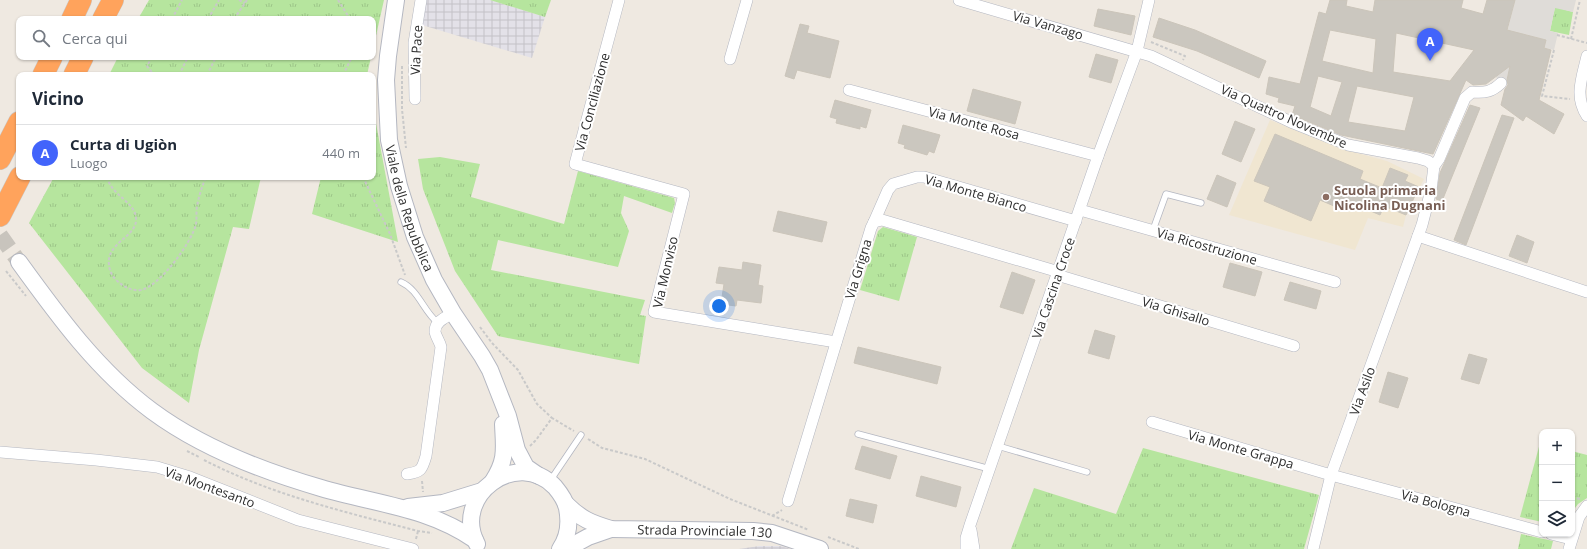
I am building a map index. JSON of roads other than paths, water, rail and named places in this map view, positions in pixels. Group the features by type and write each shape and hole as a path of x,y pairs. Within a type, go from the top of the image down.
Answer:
{"highway":[{"path":"73,16 81,0"},
{"path":"104,16 112,0"},
{"path":"44,72 50,60"},
{"path":"76,72 82,60"},
{"path":"0,159 16,128"},
{"path":"0,216 18,180"}],"street":[{"name":"Viale della Repubblica","path":"396,0 386,80 389,140 399,186 415,237 434,280 453,313 482,356 495,381 508,416 517,450 526,467 545,480 560,493 566,504"},
{"name":"Via Pace","path":"415,99 414,43 421,0"},
{"name":"Via Conciliazione","path":"619,0 575,164 684,194"},
{"path":"730,59 747,0"},
{"name":"Via Vanzago","path":"959,0 1137,51"},
{"name":"Via Cascina Croce","path":"966,549 966,538 970,524 1098,156 1137,51 1149,0"},
{"name":"Via Quattro Novembre","path":"1137,51 1151,56 1293,122 1348,145 1418,158 1428,161 1434,166"},
{"path":"1587,56 1580,85 1580,100 1587,116"},
{"path":"1434,166 1439,159 1465,98 1472,92 1486,93 1494,90 1501,83"},
{"name":"Via Monte Rosa","path":"849,90 1098,156"},
{"name":"Via Asilo","path":"1313,549 1331,475 1418,236 1431,190 1434,166"},
{"name":"Via Monte Bianco","path":"874,222 890,187 893,184 917,177 924,177 1076,221"},
{"name":"Via Monviso","path":"684,194 654,312 836,342"},
{"name":"Via Ricostruzione","path":"1080,210 1334,282"},
{"name":"Via Grigna","path":"788,502 874,222 882,220 1058,273"},
{"path":"1418,236 1587,292"},
{"path":"19,262 51,307 95,359 119,383 152,410 189,435 225,453 272,472 323,489 405,508 459,529 477,545"},
{"name":"Via Ghisallo","path":"1058,273 1294,346"},
{"path":"407,474 420,471 423,467 426,456 441,347 435,332 438,323 453,313"},
{"name":"Viale della Repubblica","path":"477,545 472,528 472,515 475,502 501,468 504,452 501,397"},
{"name":"Via Monte Grappa","path":"1152,422 1331,475"},
{"name":"Via Montesanto","path":"0,452 96,460 157,468 190,476 298,520 413,549"},
{"path":"405,508 443,503 488,486 504,476 516,473 528,473 545,480"},
{"name":"Via Bologna","path":"1331,475 1539,531"},
{"path":"560,549 564,543 568,531 569,518 566,504"},
{"name":"Strada Provinciale 130","path":"566,504 576,514 588,522 611,529 753,531 772,533 820,549"},
{"path":"1557,537 1570,544 1579,517 1586,506"},
{"name":"Via Cascina Croce","path":"970,524 974,549"},
{"name":"Strada Provinciale 130","path":"566,549 611,529"}],"lane":[{"path":"1153,230 1166,194 1201,203"},
{"path":"401,282 409,285 430,316 438,323"},
{"path":"858,434 990,469"},
{"path":"545,480 554,475 581,435"},
{"path":"998,446 1087,472"}],"tunnel":[{"path":"0,235 19,262"}],"place":[{"name":"Curta di Ugiòn","path":"1430,61"},
{"name":"Scuola primaria Nicolina Dugnani","path":"1326,197"}]}
